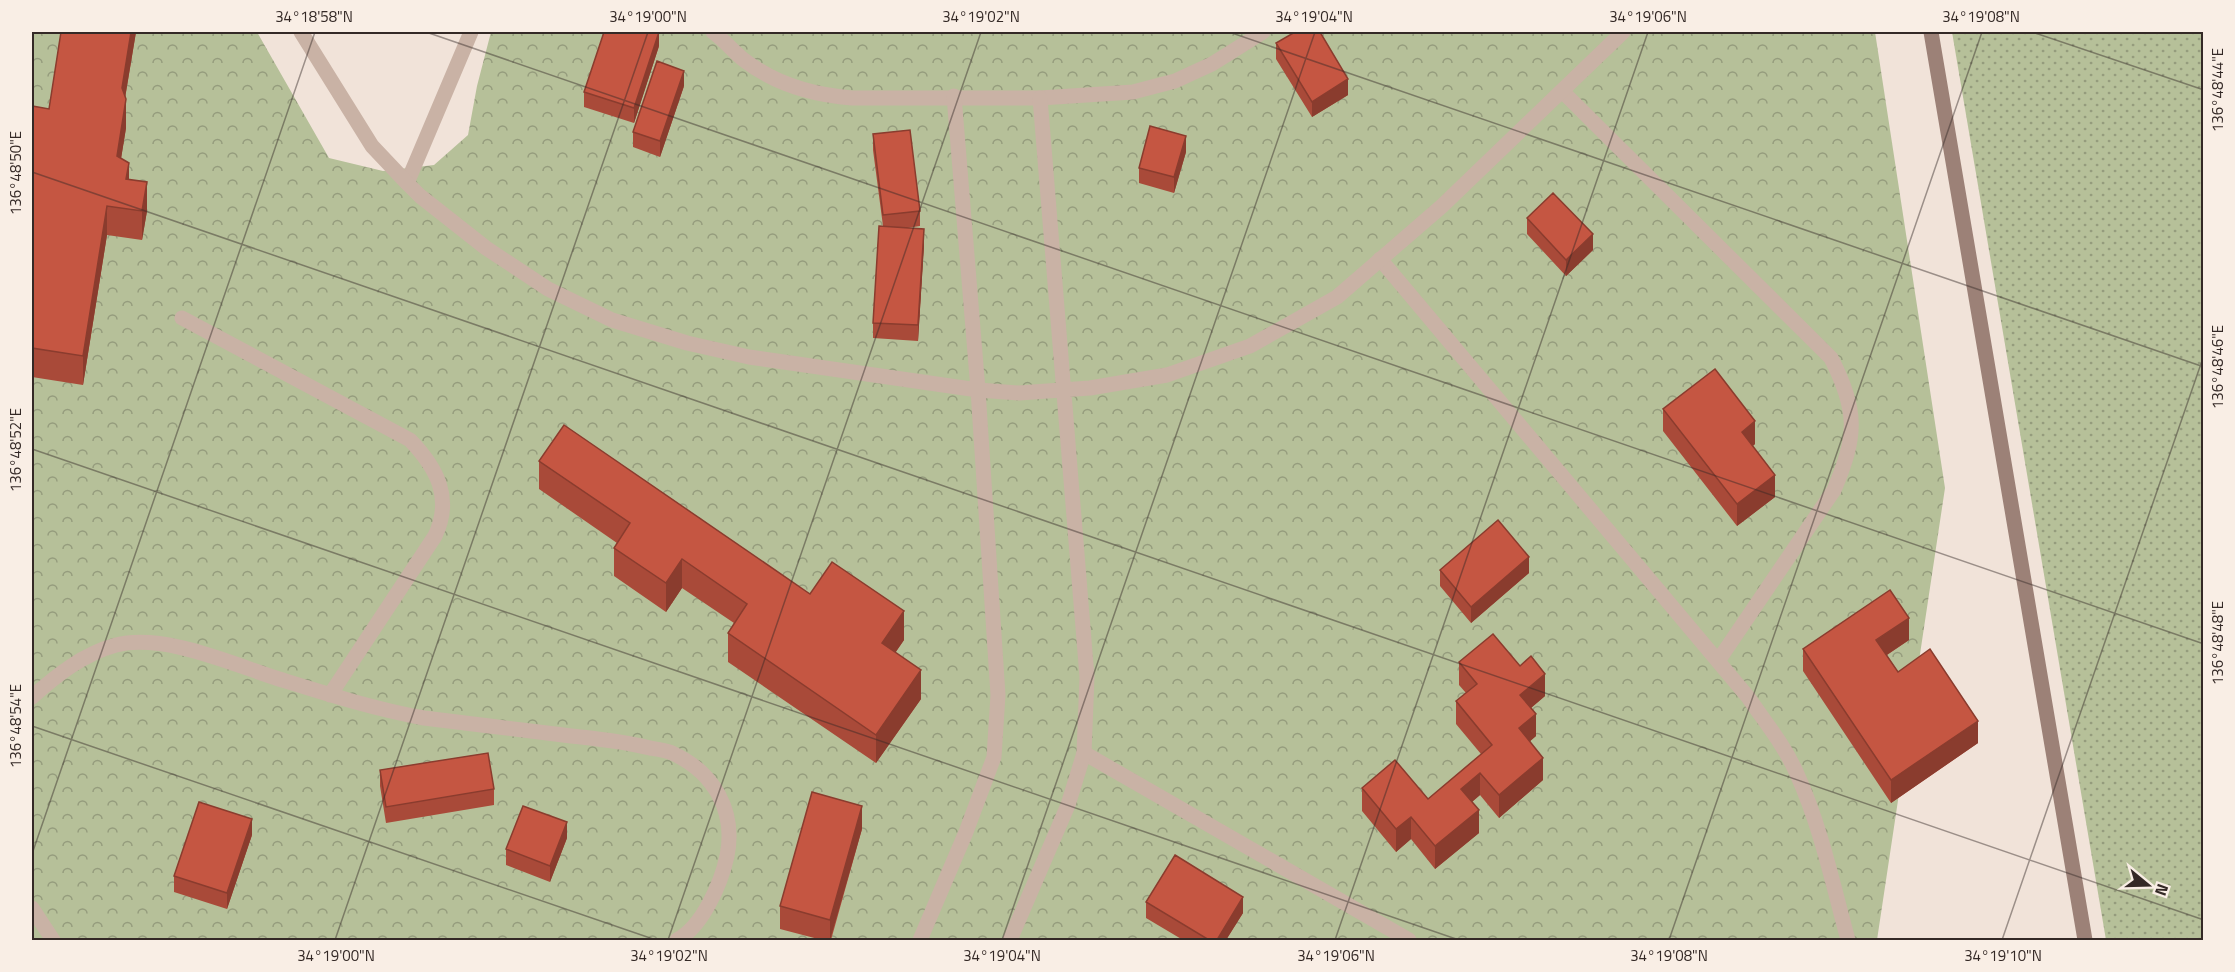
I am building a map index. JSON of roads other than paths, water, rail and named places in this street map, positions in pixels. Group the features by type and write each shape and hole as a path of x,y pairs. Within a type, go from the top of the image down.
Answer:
{"street":[{"path":"301,32 372,146 407,183 486,248 548,289 612,320 687,343 749,357 978,390 1019,393 1089,388 1167,375 1250,346 1337,297 1442,206 1623,32"},
{"path":"407,183 471,32"},
{"path":"713,32 743,59 767,76 822,96 852,98 954,96 1040,98 1133,92 1175,81 1212,64 1263,32"},
{"path":"1930,32 2085,940"},
{"path":"1562,91 1832,358 1844,384 1852,412 1851,438 1846,462 1834,490 1718,661"},
{"path":"920,940 966,832 994,757 998,696 978,390 954,96"},
{"path":"1010,940 1068,805 1084,753 1087,677 1040,98"},
{"path":"1380,259 1718,661 1777,737 1797,772 1810,805 1848,940"},
{"path":"182,318 411,440 433,467 439,482 442,506 440,526 435,536 330,695"},
{"path":"32,697 52,679 89,654 117,645 145,642 172,645 330,695 392,712 629,743 672,753 702,772 717,788 726,810 730,830 724,869 711,901 695,924 676,940"},
{"path":"1084,753 1409,940"},
{"path":"32,908 53,940"}]}
